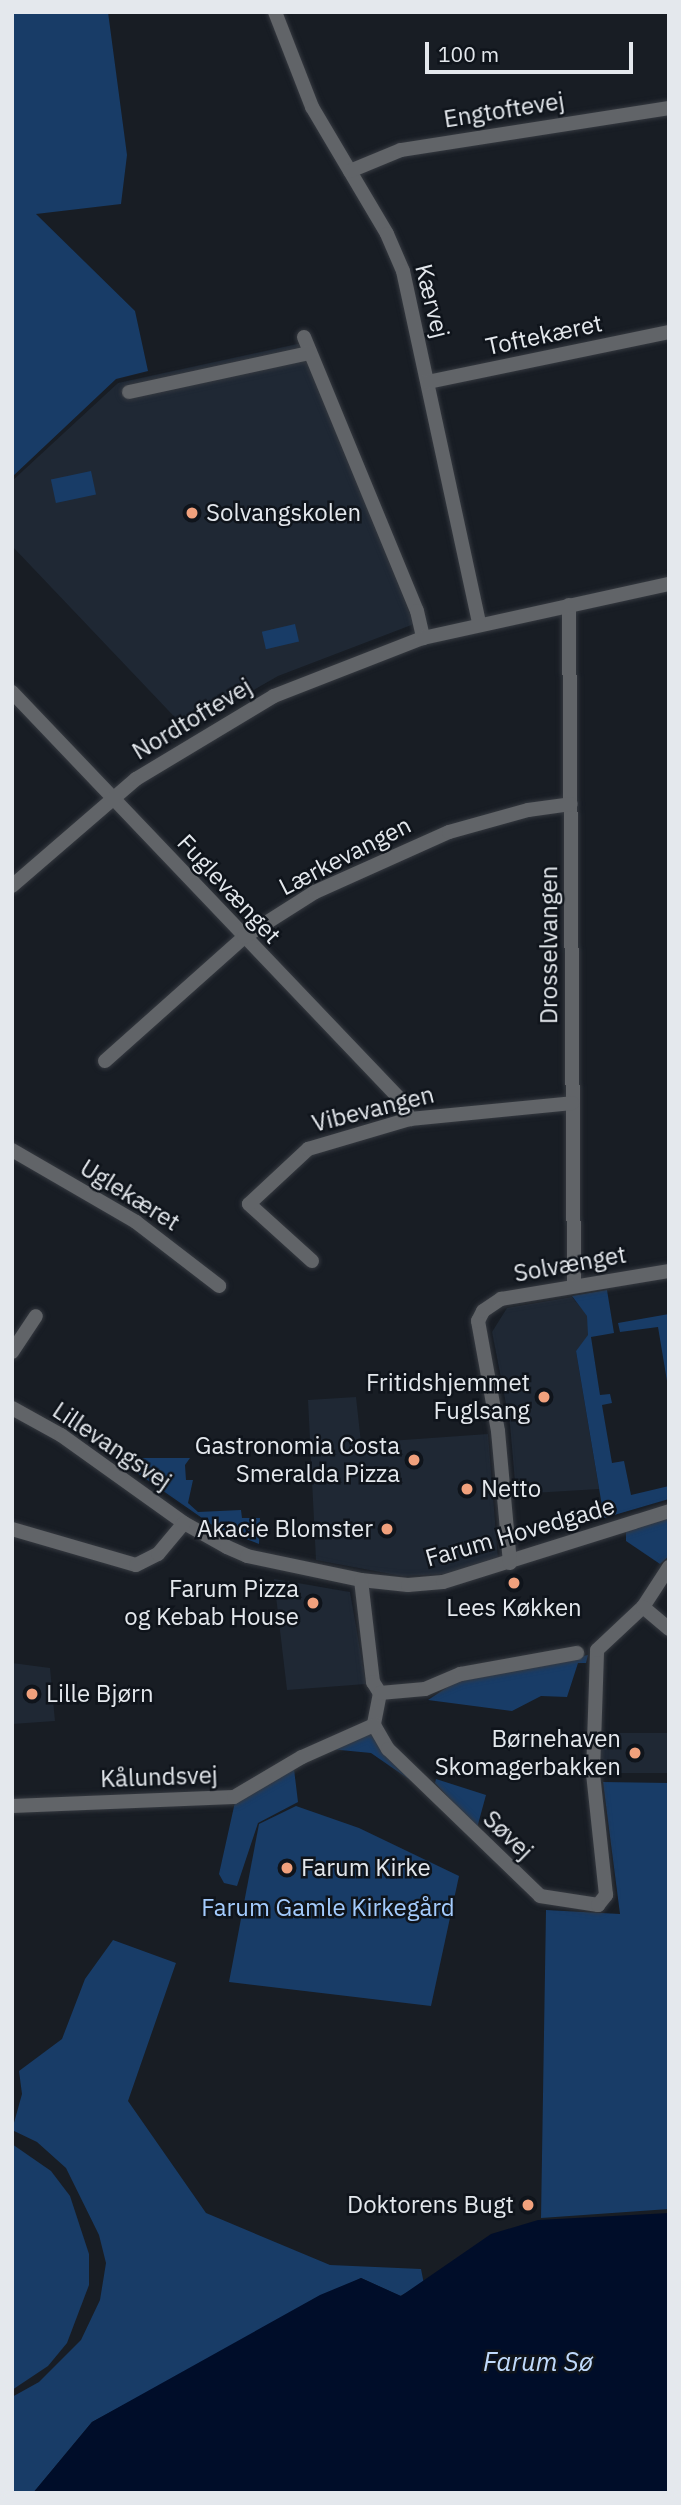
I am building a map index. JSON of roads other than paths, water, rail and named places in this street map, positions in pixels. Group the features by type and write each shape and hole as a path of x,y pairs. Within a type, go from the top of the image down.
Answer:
{"street":[{"name":"Kærvej","path":"275,12 312,107 387,234 402,271 479,624"},
{"name":"Engtoftevej","path":"350,171 401,150 669,108"},
{"name":"Toftekæret","path":"428,382 669,332"},
{"path":"304,337 417,611 423,638"},
{"path":"129,392 310,353"},
{"name":"Nordtoftevej","path":"12,886 111,797 274,696 423,638 669,584"},
{"name":"Drosselvangen","path":"569,605 574,1286"},
{"name":"Fuglevænget","path":"12,692 399,1098 410,1119"},
{"name":"Lærkevangen","path":"105,1061 243,937 315,892 391,855 449,832 528,810 571,804"},
{"name":"Vibevangen","path":"312,1261 249,1204 308,1149 410,1119 572,1103"},
{"name":"Uglekæret","path":"12,1150 136,1222 219,1286"},
{"name":"Solvænget","path":"510,1563 498,1431 478,1321 483,1311 501,1299 669,1271"},
{"path":"12,1352 36,1316"},
{"name":"Lillevangsvej","path":"12,1408 61,1435 184,1523"},
{"name":"Farum Hovedgade","path":"184,1523 247,1556 361,1580 430,1584 510,1563 669,1511"},
{"path":"12,1529 136,1565 158,1554 184,1523"},
{"path":"669,1567 643,1607 669,1629"},
{"path":"361,1580 373,1682 380,1693 374,1724"},
{"name":"Søvej","path":"374,1724 400,1763 540,1896 586,1905 606,1901 593,1773 597,1650 643,1607"},
{"path":"380,1693 425,1689 461,1674 577,1653"},
{"name":"Kålundsvej","path":"12,1805 234,1797 302,1757 374,1724"}],"water":[{"name":"Farum Sø","path":"669,2213 669,2493 33,2493 92,2422 320,2295 361,2278 401,2296 491,2234 538,2220"}],"place":[{"name":"Solvangskolen","path":"192,513"},
{"name":"Fritidshjemmet Fuglsang","path":"544,1397"},
{"name":"Gastronomia Costa Smeralda Pizza","path":"414,1460"},
{"name":"Netto","path":"467,1489"},
{"name":"Akacie Blomster","path":"387,1529"},
{"name":"Lees Køkken","path":"514,1583"},
{"name":"Farum Pizza og Kebab House","path":"313,1603"},
{"name":"Lille Bjørn","path":"32,1694"},
{"name":"Børnehaven Skomagerbakken","path":"635,1753"},
{"name":"Farum Kirke","path":"287,1868"},
{"name":"Doktorens Bugt","path":"528,2205"}],"park label":[{"name":"Farum Gamle Kirkegård","path":"328,1908"}]}
